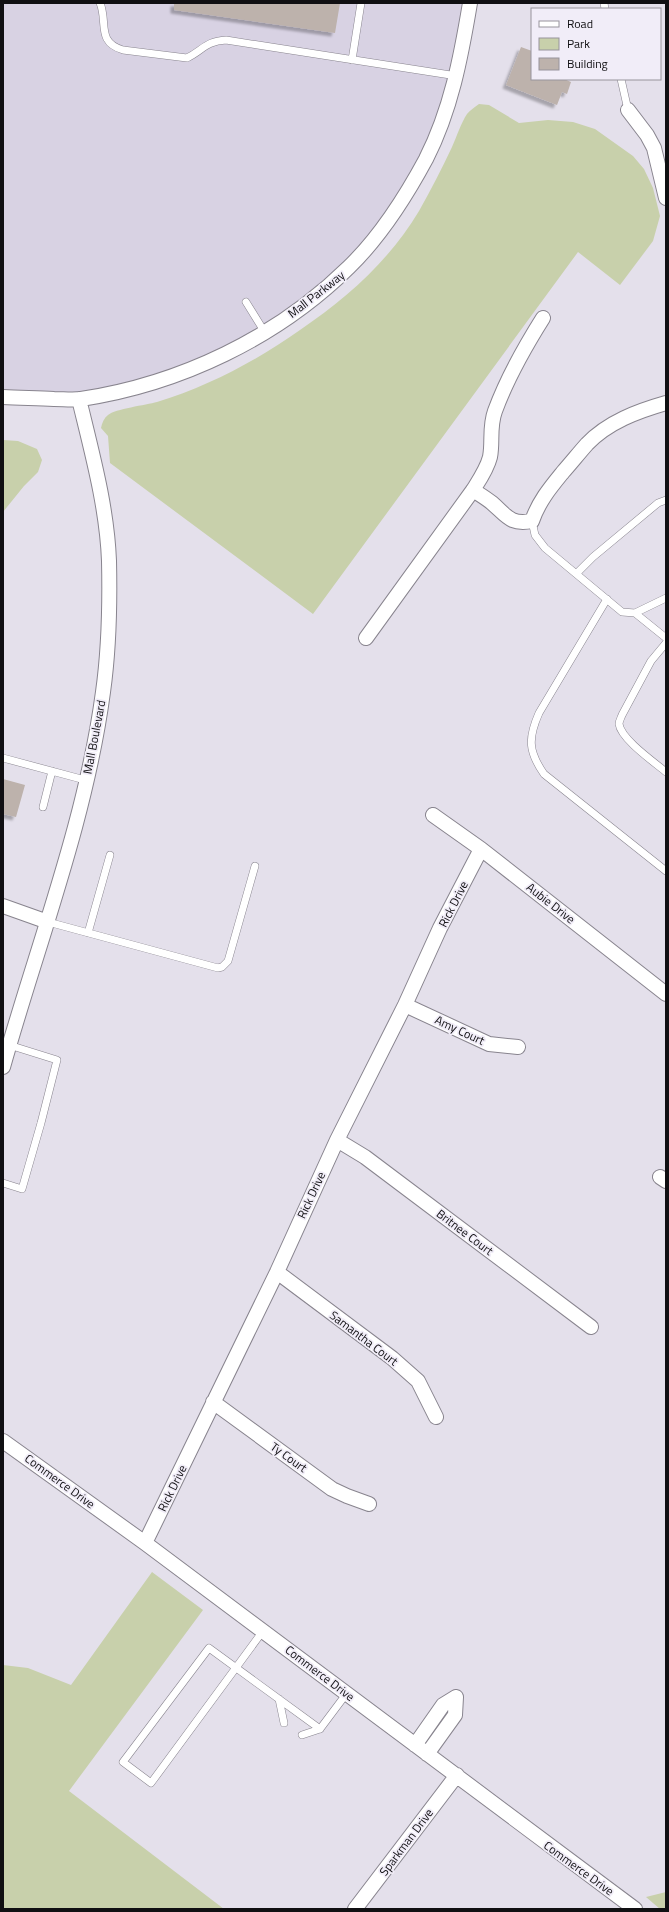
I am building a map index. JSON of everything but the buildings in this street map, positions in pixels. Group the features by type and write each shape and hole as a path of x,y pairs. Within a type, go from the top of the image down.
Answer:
{"street":[{"name":"Mall Parkway","path":"3,396 80,399 152,384 214,359 244,344 300,309 326,289 372,242 401,202 426,159 451,98 457,76 470,3"},
{"path":"628,110 647,135 654,148 666,198"},
{"path":"366,638 473,490 486,469 490,456 490,429 495,411 527,344 543,318"},
{"name":"Mall Boulevard","path":"3,1067 48,922 76,820 95,740 103,691 109,625 109,560 102,495 80,399"},
{"path":"473,490 492,503 500,513 511,520 521,523 532,521 537,506 548,490 588,443 611,425 629,415 666,403"},
{"name":"Aubie Drive","path":"433,815 481,849 666,994"},
{"name":"Rick Drive","path":"145,1543 277,1272 337,1140 405,1005 440,928 481,849"},
{"path":"3,906 48,922"},
{"name":"Amy Court","path":"405,1005 489,1044 518,1047"},
{"name":"Britnee Court","path":"337,1140 366,1157 591,1327"},
{"name":"Samantha Court","path":"277,1272 392,1358 418,1381 436,1417"},
{"name":"Ty Court","path":"213,1402 332,1489 369,1504"},
{"name":"Commerce Drive","path":"3,1441 145,1543 635,1909"},
{"path":"415,1745 443,1705 456,1697 455,1715 427,1754"},
{"name":"Sparkman Drive","path":"355,1909 457,1775"}],"lane":[{"path":"100,3 104,33 108,41 117,48 123,50 187,58 214,40 226,40 457,76"},
{"path":"352,60 361,3"},
{"path":"621,80 628,110"},
{"path":"246,302 264,331"},
{"path":"577,573 593,557 634,522 658,503 666,500"},
{"path":"532,521 536,535 545,548 577,573 622,612 635,613 666,598"},
{"path":"607,599 539,713 532,729 530,746 536,763 544,774 666,870"},
{"path":"635,613 666,638"},
{"path":"666,643 651,662 619,723 622,732 627,739 666,772"},
{"path":"3,758 85,780"},
{"path":"43,807 52,770"},
{"path":"88,933 110,855"},
{"path":"48,922 218,968 222,967 228,961 255,866"},
{"path":"3,1184 22,1189 57,1060 9,1045"},
{"path":"263,1631 236,1668 151,1783 123,1762 209,1648 236,1668 278,1699 320,1729"},
{"path":"302,1735 320,1729 347,1693"},
{"path":"278,1699 284,1722"}],"shaded area":[{"path":"3,3 470,3 459,66 401,202 326,289 214,359 79,399 3,393"}],"green space":[{"path":"479,104 489,105 519,123 548,120 573,122 595,129 633,156 644,169 653,188 660,216 653,241 620,285 578,252 313,614 110,463 108,436 101,428 102,424 105,418 112,413 176,396 232,372 283,341 334,305 381,262 407,229 419,211 436,179 467,114"},
{"path":"3,440 18,441 37,449 42,460 38,472 24,486 3,512"},
{"path":"152,1572 203,1610 69,1791 224,1909 3,1909 3,1665 28,1668 71,1685"},
{"path":"666,1892 666,1909 660,1909 646,1897"}]}
